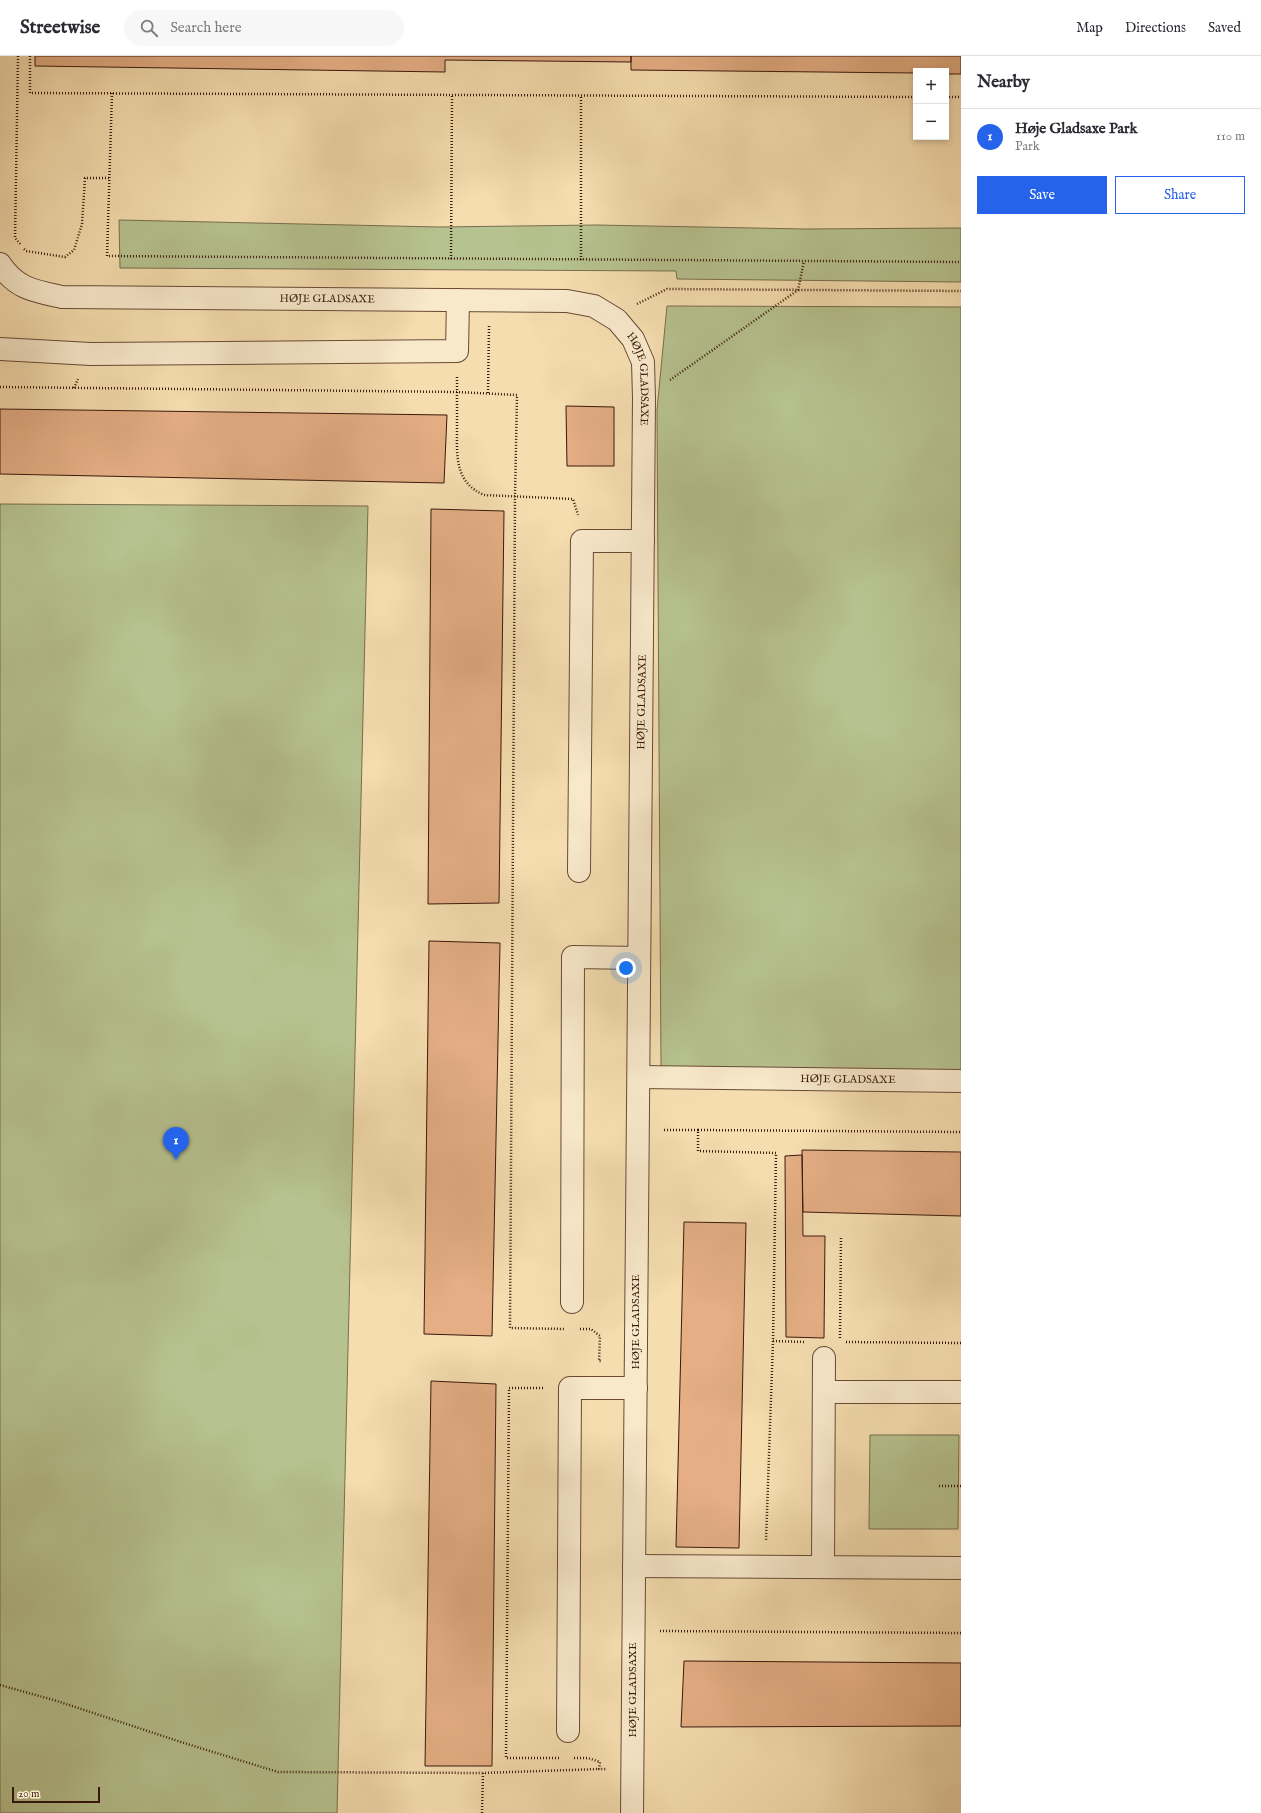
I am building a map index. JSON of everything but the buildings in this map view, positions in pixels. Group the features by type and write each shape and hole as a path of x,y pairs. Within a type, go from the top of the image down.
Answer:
{"street":[{"name":"HØJE GLADSAXE","path":"0,264 6,273 27,289 62,297 567,301 594,306 617,320 633,339 643,362 643,541 632,1813"},
{"path":"0,349 91,354 457,351 458,300"},
{"path":"580,871 582,541 643,541"},
{"path":"572,1302 573,957 639,958"},
{"name":"HØJE GLADSAXE","path":"638,1077 961,1081"},
{"path":"823,1567 824,1358"},
{"path":"568,1730 570,1388 636,1388"},
{"path":"824,1392 961,1392"},
{"path":"634,1566 961,1568"}],"path":[{"path":"18,56 15,238 26,251 65,257 74,250 82,224 85,178 110,178"},
{"path":"30,56 30,93 913,97"},
{"path":"112,93 107,256 961,262"},
{"path":"451,259 452,95"},
{"path":"581,96 581,260"},
{"path":"949,97 961,98"},
{"path":"644,398 798,290 804,261"},
{"path":"613,318 667,289 961,291"},
{"path":"488,393 489,300"},
{"path":"457,351 457,462 466,482 474,491 484,495 573,499 586,541"},
{"path":"0,386 517,394 515,496 510,1328 568,1329"},
{"path":"638,1129 961,1132"},
{"path":"698,1130 698,1151 776,1153 773,1341 765,1567"},
{"path":"840,1236 840,1342 961,1343"},
{"path":"576,1329 591,1329"},
{"path":"773,1341 810,1342"},
{"path":"566,1758 506,1758 509,1388 570,1388"},
{"path":"939,1486 961,1486"},
{"path":"634,1631 961,1633"},
{"path":"0,1685 57,1701 278,1772 483,1773 600,1769"},
{"path":"573,1758 588,1758"},
{"path":"482,1813 483,1773"}],"green space":[{"path":"119,220 439,227 597,225 805,229 961,228 961,282 677,279 676,271 120,268"},
{"path":"667,306 961,307 961,1073 661,1067 657,410"},
{"path":"0,504 368,506 337,1813 0,1813"},
{"path":"870,1435 959,1435 958,1529 869,1529"}],"place":[{"name":"Høje Gladsaxe Park","path":"176,1160"}]}
